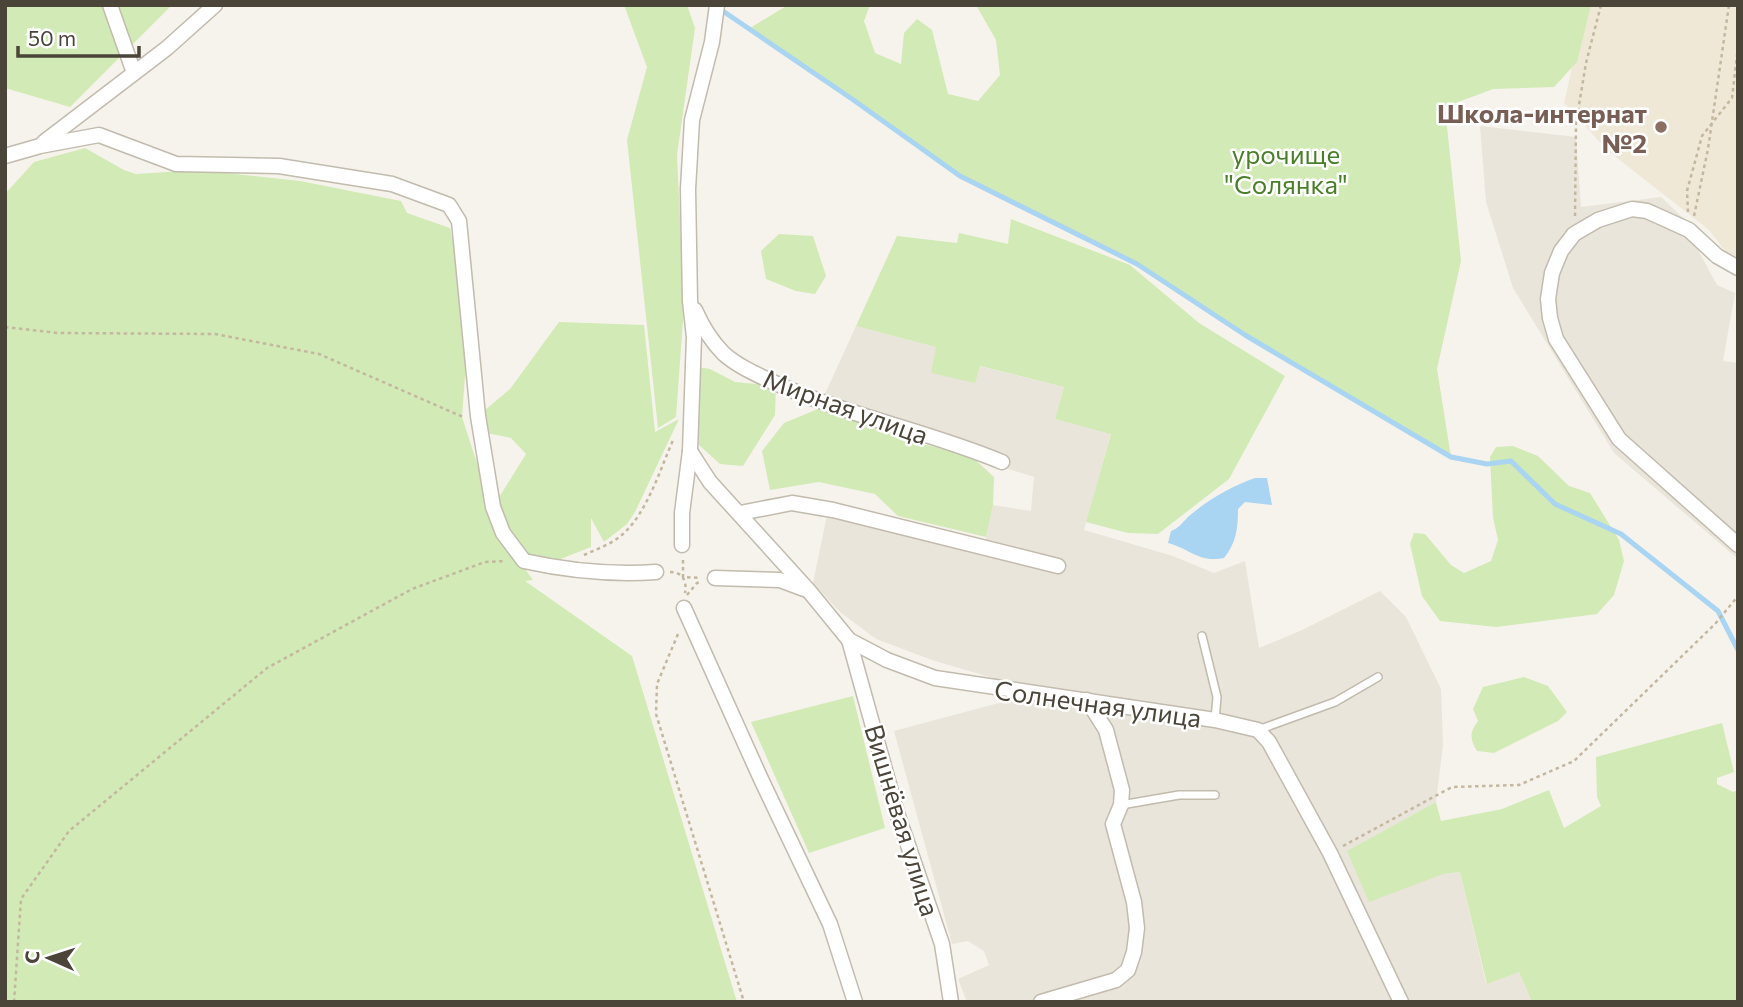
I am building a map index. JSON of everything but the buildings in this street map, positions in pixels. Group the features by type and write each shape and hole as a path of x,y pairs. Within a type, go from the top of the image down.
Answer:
{"street":[{"path":"110,5 134,73"},
{"path":"40,146 167,48 215,5"},
{"path":"682,545 682,513 690,450 694,337 690,301 688,189 692,120 712,42 716,10"},
{"path":"5,156 40,146 99,135 176,164 279,166 392,184 449,205 459,221 478,416 493,507 503,533 524,561 556,568 616,575 656,572"},
{"path":"1738,268 1717,256 1693,234 1647,211 1632,209 1598,220 1574,234 1561,251 1552,273 1548,299 1556,339 1619,439 1738,545"},
{"name":"Мирная улица","path":"690,301 703,329 725,354 746,369 827,404 970,448 1002,462"},
{"name":"Солнечная улица","path":"690,450 710,482 809,591 849,640 887,660 935,678 1215,720 1258,730"},
{"path":"740,513 792,503 833,510 1058,566"},
{"path":"715,578 780,580 809,591"},
{"path":"684,608 830,924 855,1002"},
{"name":"Вишнёвая улица","path":"849,640 897,813 942,944 951,1002"},
{"path":"1041,1002 1116,980 1128,970 1134,951 1137,928 1134,902 1113,824 1121,805 1122,790 1106,730 1087,700"},
{"path":"1258,730 1269,742 1329,853 1401,1002"}],"lane":[{"path":"1202,636 1217,697 1215,720"},
{"path":"1258,730 1335,702 1378,677"},
{"path":"1121,805 1180,795 1215,794"}],"path":[{"path":"1574,234 1576,122 1586,63 1601,5"},
{"path":"1693,234 1694,213 1729,5"},
{"path":"1693,234 1687,191 1702,135 1732,98 1738,47"},
{"path":"5,327 58,333 215,334 319,354 462,417 482,432"},
{"path":"556,568 609,544 632,526 674,439"},
{"path":"656,572 666,570 674,564 682,545"},
{"path":"682,545 686,588 684,608"},
{"path":"14,1002 21,899 69,831 267,668 412,589 485,562 524,561"},
{"path":"656,572 674,572 683,577 715,578"},
{"path":"715,578 696,583 690,589 678,636 657,684 656,714 744,1002"},
{"path":"1329,853 1451,787 1519,785 1574,761 1715,624 1738,596"}],"shaded area":[{"name":"Школа-интернат №2","path":"1586,5 1738,5 1738,259 1729,256 1709,230 1607,150 1564,103"},
{"path":"1480,126 1576,137 1581,207 1661,197 1703,237 1698,250 1717,285 1735,293 1723,361 1738,363 1738,559 1614,453 1513,288 1486,202"},
{"path":"856,326 937,347 932,373 979,366 1064,387 1055,419 1111,433 1084,530 1173,556 1214,573 1245,561 1259,648 1380,591 1406,617 1441,689 1443,745 1436,802 1348,851 1443,874 1460,872 1486,983 1519,972 1532,1002 967,1002 958,979 989,965 984,951 968,941 952,944 894,731 1010,700 1013,684 932,660 876,639 840,612 813,583 827,515 983,551 993,505 1031,511 1034,477 818,409"}],"green space":[{"path":"5,5 172,5 70,107 5,88"},
{"path":"624,5 687,5 695,28 677,155 684,306 676,417 658,428 627,140 647,67"},
{"name":"урочище \"Солянка\"","path":"788,5 870,5 864,21 875,53 901,64 904,33 917,19 932,30 948,94 978,101 1000,75 996,40 976,5 1591,5 1577,62 1554,87 1493,89 1445,107 1461,261 1437,369 1451,457 1245,335 1137,264 960,176 750,28"},
{"path":"85,148 136,174 198,170 300,181 401,201 407,213 450,228 469,320 462,417 500,534 533,580 525,581 632,656 737,1002 5,1002 5,194 34,162"},
{"path":"1011,219 1130,265 1199,323 1285,376 1229,479 1158,534 1128,533 1086,522 1111,434 1055,419 1064,387 980,366 975,383 931,373 936,347 856,326 897,236 957,243 959,233 1008,244"},
{"path":"779,234 813,236 826,276 815,294 796,291 766,279 761,251"},
{"path":"559,322 644,325 655,432 679,419 627,524 604,542 591,518 591,547 553,562 535,562 503,533 493,507 526,454 511,438 482,432 478,416 510,389"},
{"path":"698,367 710,369 735,382 776,386 775,415 743,466 720,464 699,445"},
{"path":"818,409 923,444 972,457 994,477 993,505 986,537 898,516 875,494 819,482 770,490 762,451 784,423"},
{"path":"1513,446 1538,456 1569,486 1590,493 1619,540 1624,561 1614,595 1597,614 1496,627 1440,621 1422,596 1410,544 1414,533 1425,534 1451,565 1464,573 1491,561 1498,540 1493,517 1490,457 1496,447"},
{"path":"1524,677 1548,686 1567,712 1558,721 1494,753 1477,751 1471,736 1478,721 1473,709 1483,687"},
{"path":"853,696 885,828 809,853 751,722"},
{"path":"1722,723 1734,772 1717,778 1717,784 1733,792 1738,790 1738,1002 1532,1002 1519,972 1487,984 1460,872 1443,874 1369,902 1347,851 1436,802 1441,821 1502,809 1549,790 1564,828 1601,806 1597,797 1596,757"}],"water":[{"path":"1255,478 1267,478 1272,505 1245,502 1238,509 1236,535 1224,558 1208,559 1168,543 1171,531 1203,505"}],"waterway":[{"path":"717,7 960,176 1137,264 1245,335 1451,457 1487,464 1511,461 1555,504 1621,534 1718,611 1738,650"}],"place":[{"name":"Школа-интернат №2","path":"1661,127"}]}
